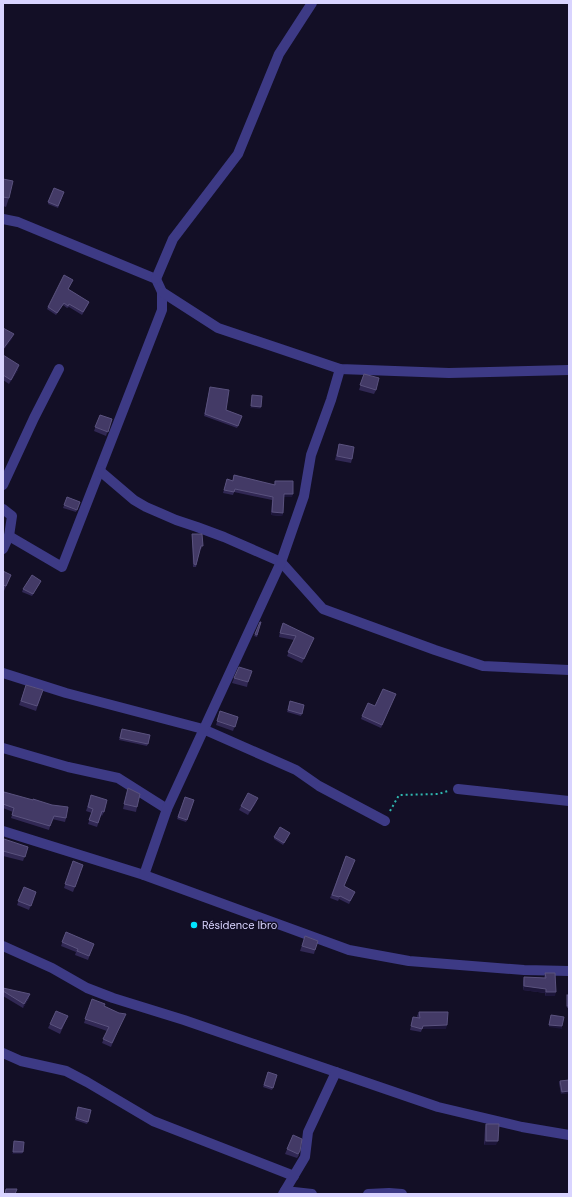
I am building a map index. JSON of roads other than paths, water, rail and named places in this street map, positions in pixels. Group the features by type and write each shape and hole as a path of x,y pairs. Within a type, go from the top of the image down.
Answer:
{"street":[{"path":"156,279 173,239 238,154 279,54 312,3"},
{"path":"3,219 18,222 156,279 162,292 162,310 62,567 9,536"},
{"path":"162,292 218,328 340,369 449,373 569,370"},
{"path":"3,485 34,418 59,369"},
{"path":"144,875 167,809 281,562 304,496 311,455 331,400 340,369"},
{"path":"100,471 134,500 146,507 176,520 224,537 281,562 323,609 483,666 569,670"},
{"path":"3,509 12,516 9,536 3,550"},
{"path":"3,673 66,694 203,729 296,770 319,786 385,821"},
{"path":"3,748 68,767 118,778 167,809"},
{"path":"458,789 569,801"},
{"path":"3,831 144,875 349,950 409,961 524,970 569,971"},
{"path":"3,946 52,968 87,988 113,998 184,1020 438,1107 522,1127 569,1136"},
{"path":"3,1053 21,1061 66,1071 153,1121 294,1176"},
{"path":"312,1194 284,1193 305,1158 308,1132 336,1072"},
{"path":"368,1194 402,1194"}],"place":[{"name":"Résidence Ibro","path":"194,925"}]}
